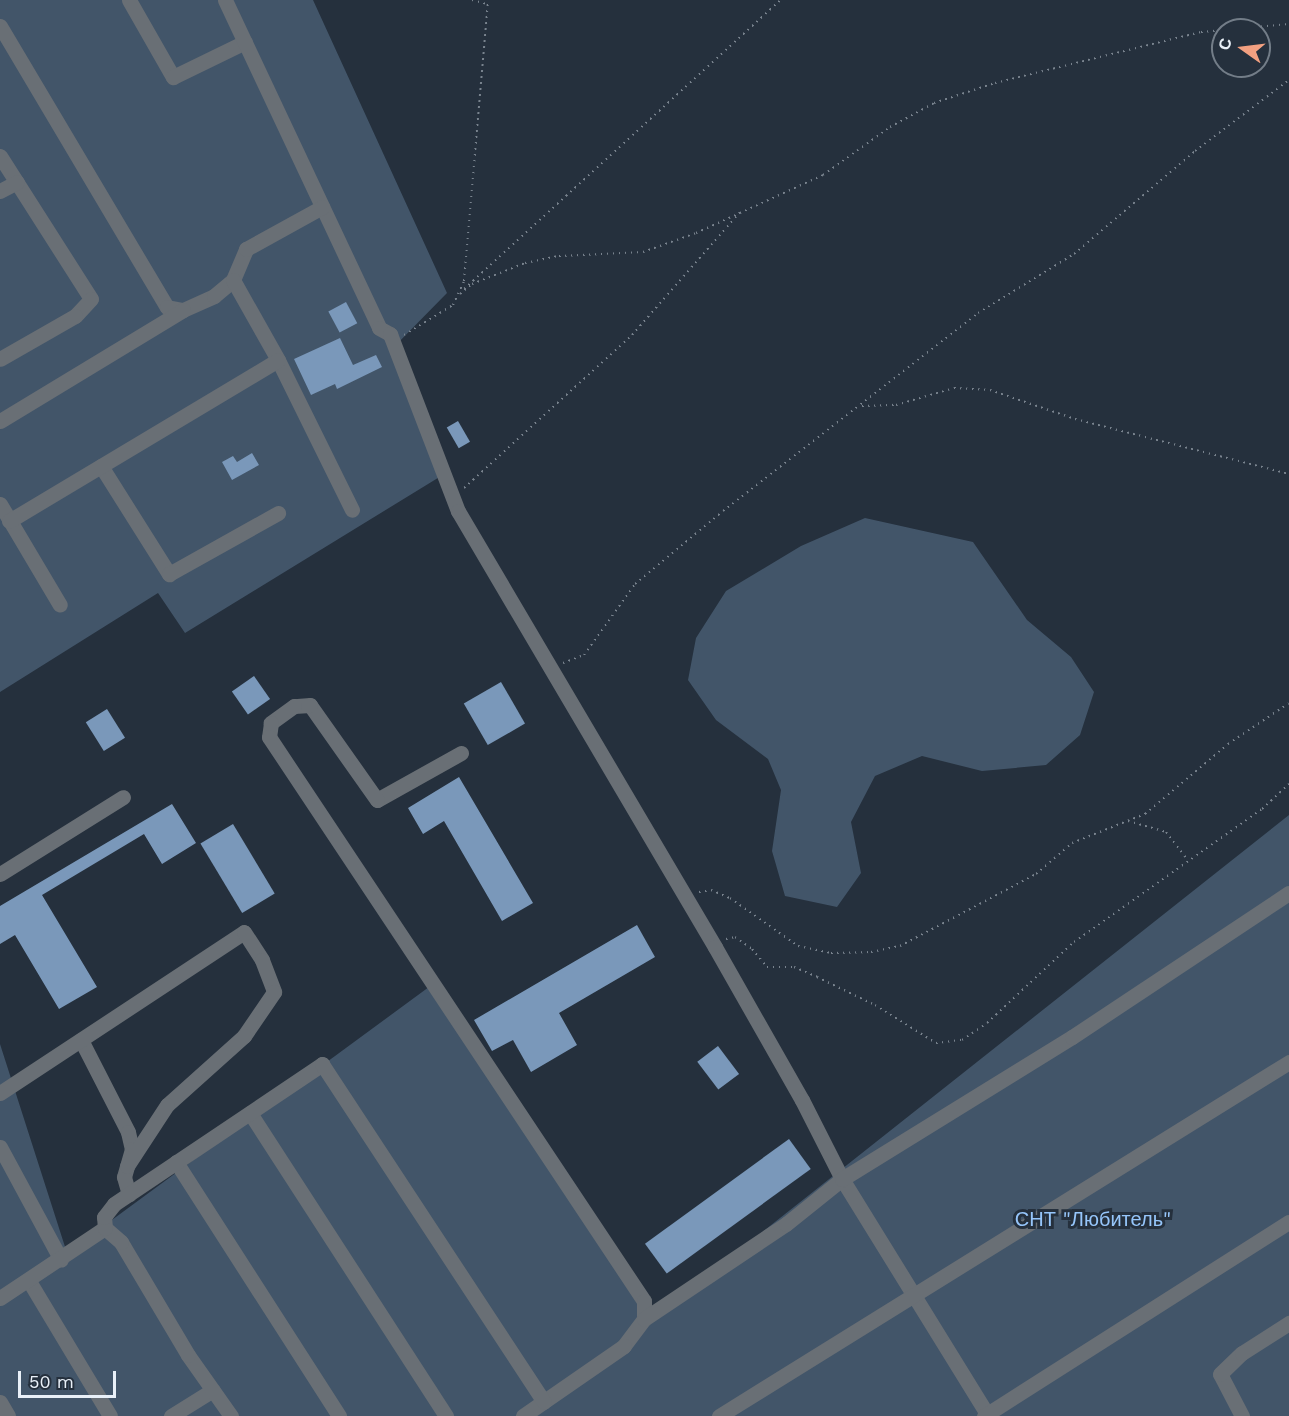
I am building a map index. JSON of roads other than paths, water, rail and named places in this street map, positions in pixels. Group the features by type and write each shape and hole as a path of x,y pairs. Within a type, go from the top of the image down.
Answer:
{"street":[{"path":"129,0 173,76 245,42"},
{"path":"225,0 379,328 391,337 453,498 711,940 802,1100 842,1179 986,1415 1289,1222"},
{"path":"0,26 155,291 167,306 183,310"},
{"path":"0,156 91,299 75,315 0,359"},
{"path":"0,191 16,182"},
{"path":"0,421 183,310 214,296 233,280 246,249 322,207"},
{"path":"233,280 278,360 352,510"},
{"path":"9,521 278,360"},
{"path":"101,466 169,574 278,513"},
{"path":"0,504 60,606"},
{"path":"461,753 377,800 310,705 294,706 271,723 269,737 623,1264 644,1301 644,1318"},
{"path":"0,874 123,797"},
{"path":"523,1416 624,1346 644,1318 786,1224 842,1179 1072,1037 1289,893"},
{"path":"0,1093 244,932 262,960 274,992 244,1036 167,1105 127,1166"},
{"path":"81,1040 128,1132 132,1149 124,1177 129,1194"},
{"path":"724,1415 1289,1062"},
{"path":"231,1416 121,1242 105,1228 103,1222 107,1211 129,1194 322,1064 544,1402"},
{"path":"250,1113 446,1416"},
{"path":"0,1147 61,1260"},
{"path":"177,1162 339,1416"},
{"path":"0,1298 61,1260 105,1228"},
{"path":"29,1281 110,1416"},
{"path":"1242,1416 1220,1374 1242,1353 1289,1323"},
{"path":"171,1416 213,1390"},
{"path":"0,1402 8,1416"}],"park label":[{"name":"СНТ \"Любитель\"","path":"1093,1219"}]}
